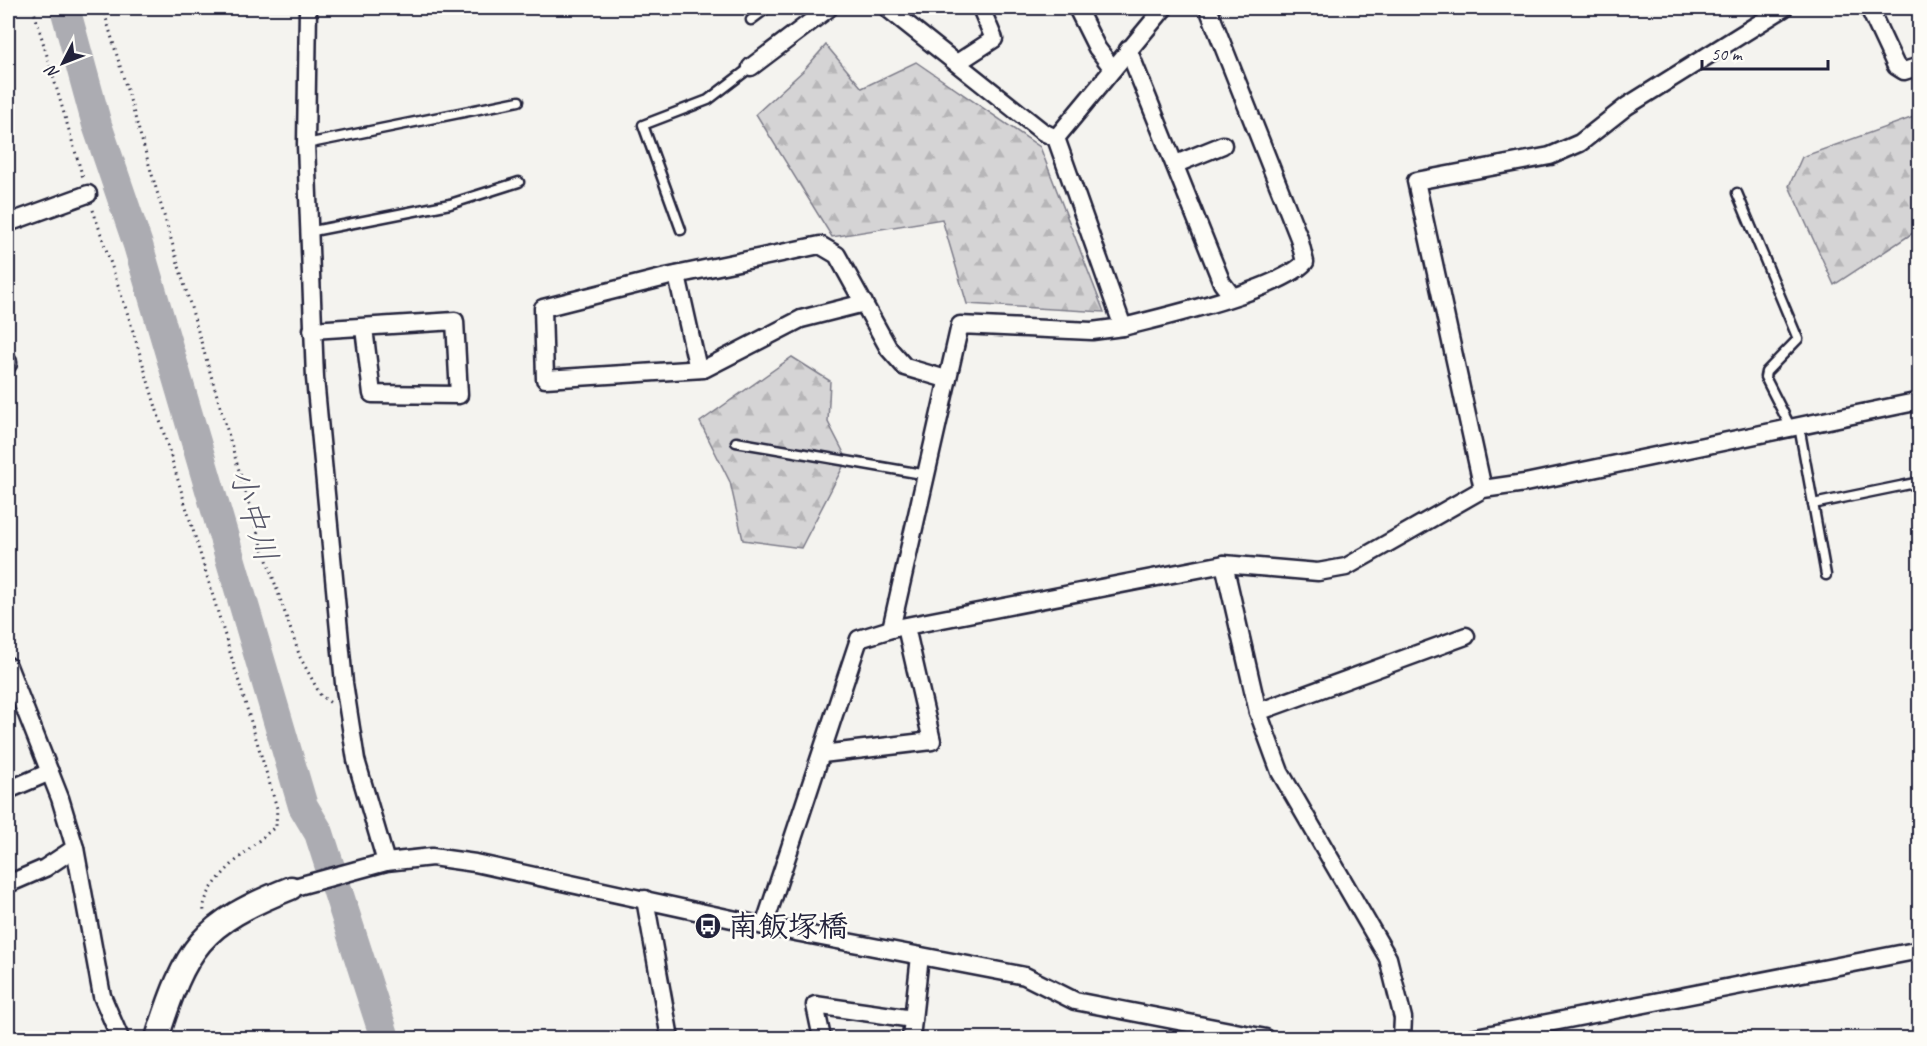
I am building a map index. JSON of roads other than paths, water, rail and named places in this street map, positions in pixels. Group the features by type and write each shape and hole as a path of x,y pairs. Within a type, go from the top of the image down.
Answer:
{"street":[{"path":"308,8 306,144 308,232 318,414 356,760 386,862"},
{"path":"751,67 829,8"},
{"path":"887,8 1043,132 1056,138 1123,327"},
{"path":"957,63 994,39 981,8"},
{"path":"1077,8 1097,48 1113,69"},
{"path":"1056,138 1164,8"},
{"path":"822,754 932,741 898,628 946,379 960,325 1092,331 1123,327 1184,312 1232,296 1296,272 1305,262 1299,238 1208,8"},
{"path":"1483,489 1416,181 1550,156 1580,143 1626,106 1784,8"},
{"path":"1869,8 1896,66 1904,71 1920,66"},
{"path":"1128,49 1222,283 1232,296"},
{"path":"1176,164 1222,145"},
{"path":"8,223 88,194"},
{"path":"864,303 801,319 704,369 545,379 543,308 576,298 677,275 820,245 837,255 864,303 889,349 905,367 946,379"},
{"path":"677,275 698,369"},
{"path":"312,330 455,321 459,395 372,394 364,328"},
{"path":"764,926 859,639 898,628 1224,564 1318,572 1346,567 1483,489 1526,483 1920,400"},
{"path":"1224,564 1258,712 1280,772 1388,958 1403,1018 1402,1038"},
{"path":"1258,712 1466,636"},
{"path":"8,666 12,686 50,772 75,848 102,996 120,1038"},
{"path":"8,790 50,772"},
{"path":"8,884 45,868 75,848"},
{"path":"157,1038 172,990 187,958 213,929 246,906 291,888 363,867 432,857 475,863 764,926 1025,976 1075,1001 1266,1038"},
{"path":"645,899 670,1038"},
{"path":"1471,1038 1920,950"},
{"path":"911,1038 920,956"},
{"path":"822,1038 814,1005 913,1019"}],"lane":[{"path":"751,20 767,8"},
{"path":"681,230 643,125 708,100 751,67"},
{"path":"306,144 519,101"},
{"path":"308,232 450,204 519,182"},
{"path":"1737,193 1798,339 1766,372 1765,377 1795,427 1813,504 1826,575"},
{"path":"736,442 928,475"},
{"path":"1813,504 1920,482"}],"waterway":[{"name":"小中川","path":"65,8 97,125 138,245 303,806 319,833 385,1038"}],"place":[{"name":"南飯塚橋","path":"708,926"}]}
